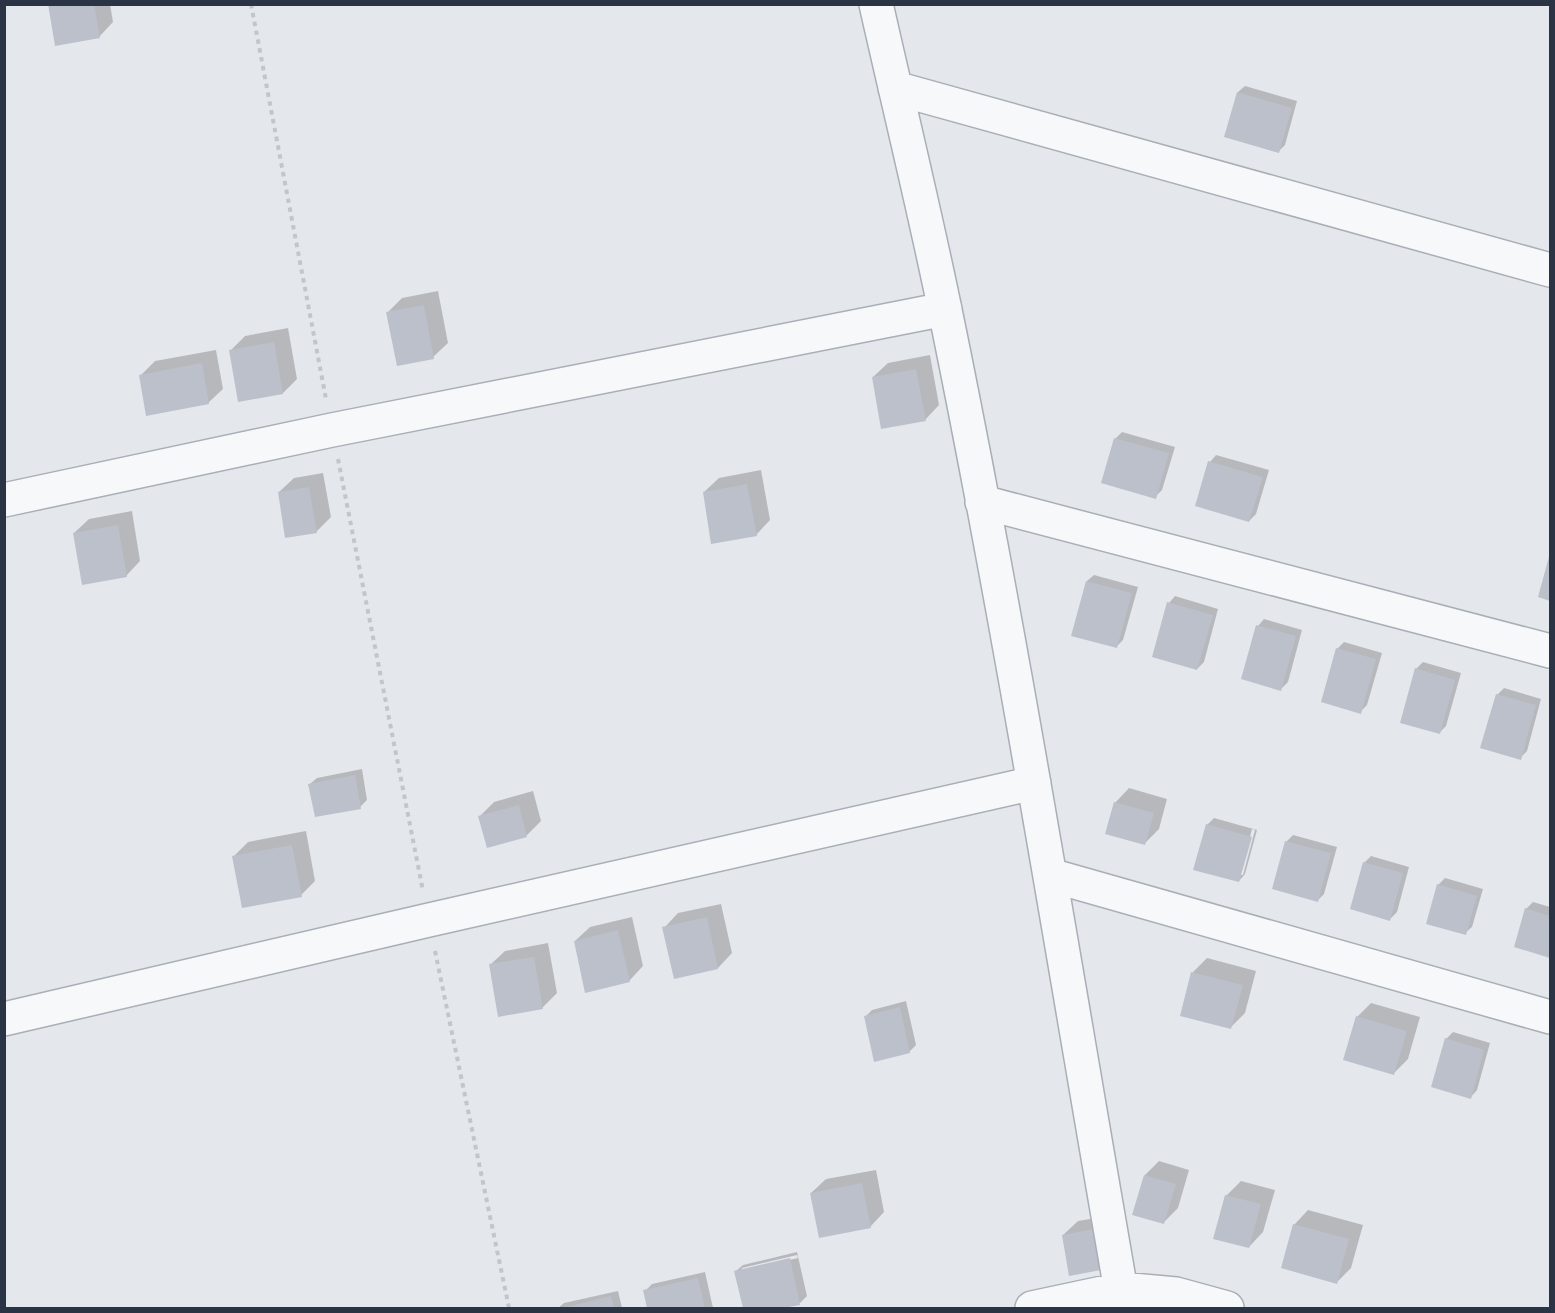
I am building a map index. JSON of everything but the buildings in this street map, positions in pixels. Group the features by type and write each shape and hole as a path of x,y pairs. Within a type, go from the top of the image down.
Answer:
{"street":[{"path":"876,4 945,309 982,502 1034,783 1123,1299"},
{"path":"895,88 1551,270"},
{"path":"4,500 332,430 945,309"},
{"path":"982,502 1551,651"},
{"path":"4,1019 1034,783"},
{"path":"1050,875 1551,1017"},
{"path":"1032,1308 1176,1294 1227,1308"}],"path":[{"path":"251,4 332,430 509,1308"}]}
